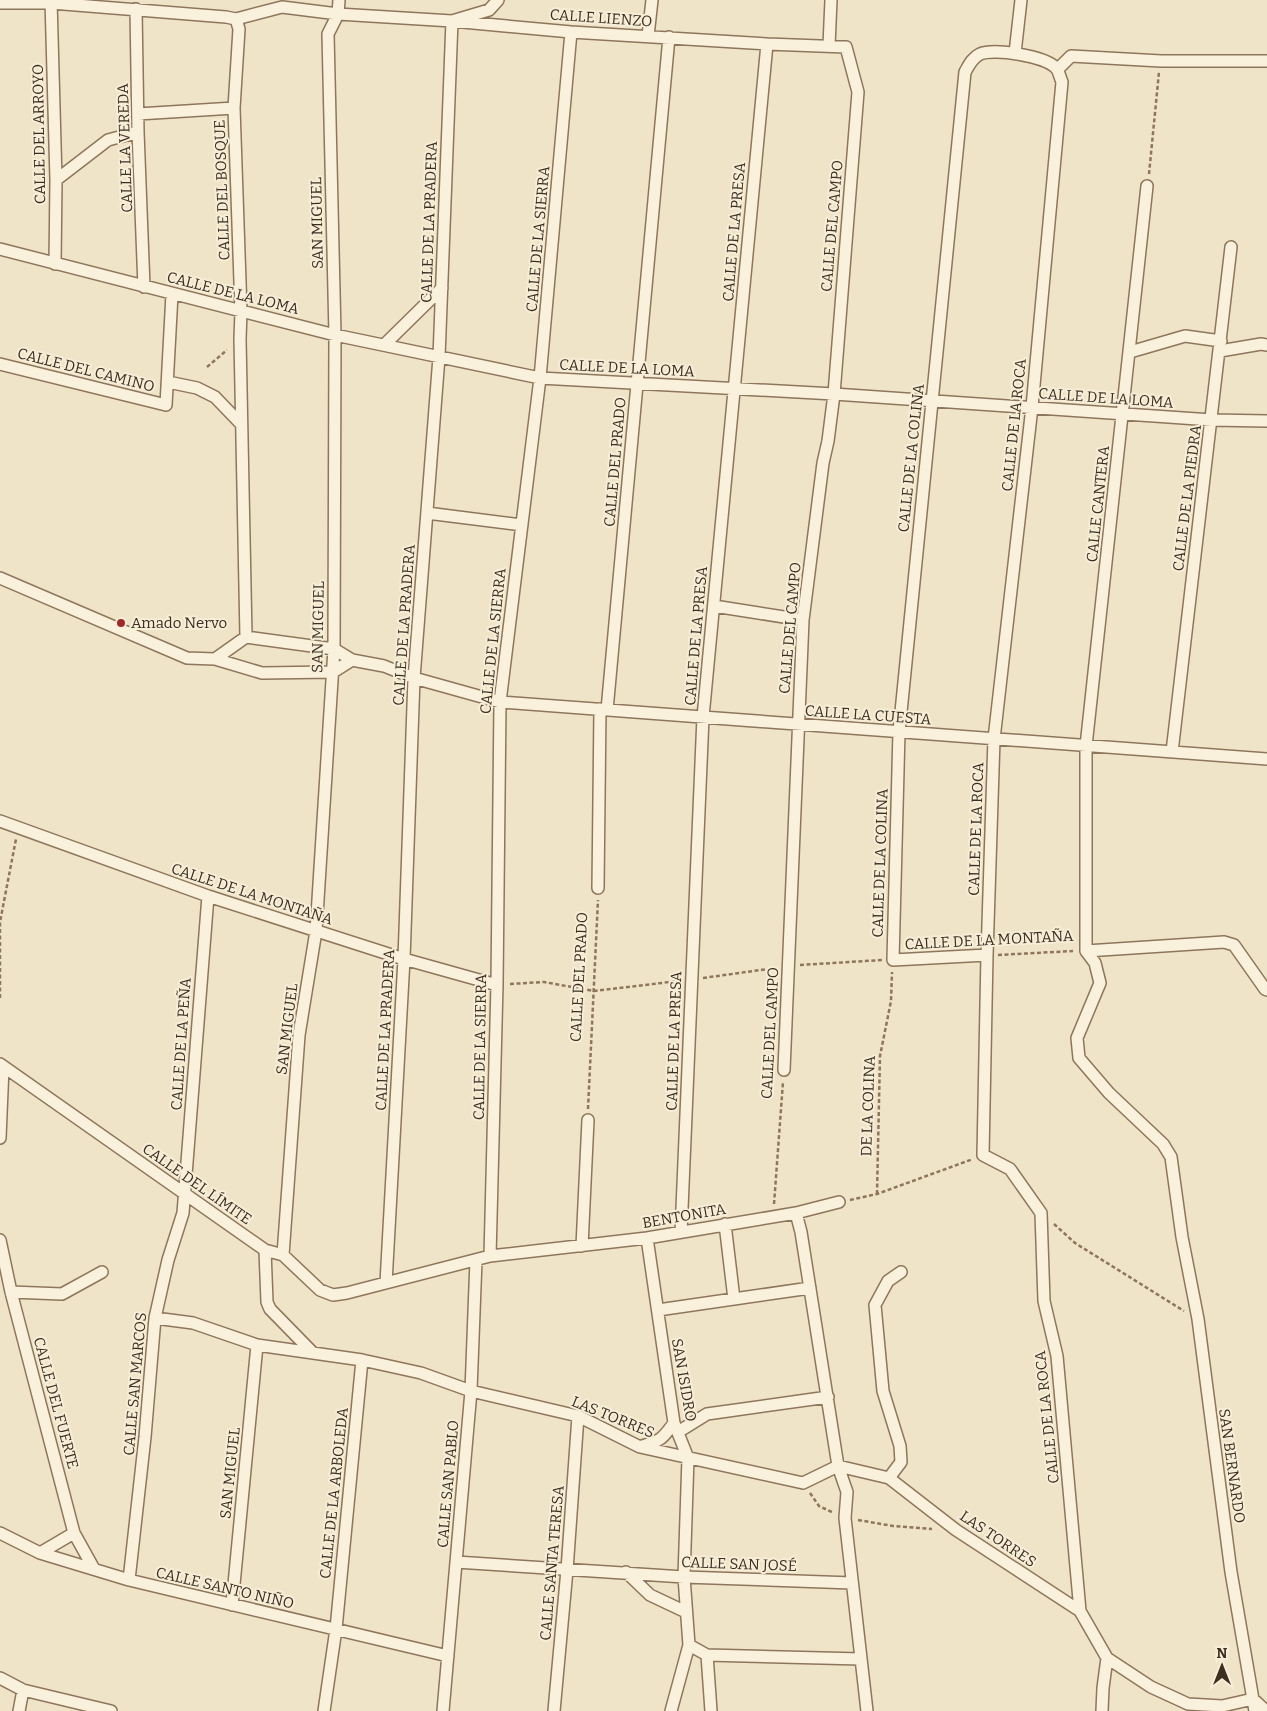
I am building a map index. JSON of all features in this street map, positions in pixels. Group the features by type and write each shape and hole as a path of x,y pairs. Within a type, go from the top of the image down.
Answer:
{"street":[{"name":"SAN MIGUEL","path":"283,1256 299,1035 316,931 333,672 335,334 328,34 338,14 339,0"},
{"path":"452,22 489,10 498,0"},
{"path":"648,36 652,0"},
{"path":"828,46 831,0"},
{"path":"1020,0 1015,53 1047,61 1058,69 1071,56 1161,61 1267,61"},
{"path":"0,3 51,1 226,16 236,20"},
{"name":"CALLE DEL ARROYO","path":"51,1 56,180 55,264"},
{"name":"CALLE LIENZO","path":"236,20 282,8 571,32 766,44 846,46"},
{"name":"CALLE LA VEREDA","path":"136,9 138,132 144,287"},
{"name":"CALLE DEL BOSQUE","path":"236,20 239,29 234,108 241,311 241,424 246,637"},
{"name":"CALLE DE LA PRADERA","path":"386,1283 404,959 414,678 439,357 452,22"},
{"name":"CALLE DE LA SIERRA","path":"490,1256 497,985 500,702 540,378 571,32"},
{"name":"CALLE DEL PRADO","path":"598,888 604,710 669,37"},
{"name":"CALLE DE LA PRESA","path":"681,1232 703,717 766,44"},
{"name":"CALLE DEL CAMPO","path":"784,1070 803,620 823,462 828,441 834,394 858,92 846,46"},
{"name":"CALLE DE LA COLINA","path":"893,960 899,732 965,72 971,60 981,53 1015,53"},
{"name":"CALLE DE LA ROCA","path":"983,1155 994,739 1032,408 1062,82 1058,69"},
{"path":"138,114 234,108"},
{"path":"56,180 108,140 138,132"},
{"name":"CALLE CANTERA","path":"1086,951 1086,746 1147,186"},
{"name":"CALLE DE LA PIEDRA","path":"1172,752 1221,346 1231,247"},
{"name":"CALLE DE LA LOMA","path":"0,249 335,334 540,378 834,394 1212,420 1267,421"},
{"path":"384,345 442,288"},
{"path":"172,294 168,382 197,388 215,397 241,424"},
{"path":"1130,352 1185,336 1221,346 1267,345"},
{"name":"CALLE DEL CAMINO","path":"0,364 166,404 168,382"},
{"path":"426,513 522,525"},
{"path":"0,578 187,658 216,659 262,673 333,672 352,660"},
{"path":"714,606 803,620"},
{"path":"216,659 246,637"},
{"name":"CALLE LA CUESTA","path":"246,637 334,649 352,660 384,666 414,678 500,702 1267,759"},
{"name":"CALLE DE LA MONTAÑA","path":"0,821 208,896 404,959 497,985"},
{"name":"CALLE DE LA PEÑA","path":"184,1194 208,896"},
{"path":"1086,951 1224,942 1234,945 1264,989 1267,990"},
{"name":"SAN BERNARDO","path":"1086,951 1095,963 1100,983 1077,1038 1079,1058 1110,1092 1163,1144 1170,1157 1182,1237 1198,1319 1231,1572 1255,1711"},
{"name":"CALLE DE LA MONTAÑA","path":"893,960 987,956"},
{"path":"0,1138 2,1065"},
{"name":"CALLE DEL LÍMITE","path":"2,1065 264,1250 283,1256 320,1290 333,1295 386,1283"},
{"path":"582,1246 588,1120"},
{"path":"983,1155 1010,1169 1041,1214"},
{"name":"CALLE SAN MARCOS","path":"129,1580 145,1437 155,1318 168,1260 183,1213 184,1194"},
{"name":"BENTONITA","path":"386,1283 490,1256 647,1238 796,1213 839,1202"},
{"path":"796,1213 801,1232 838,1466 847,1492 845,1518 866,1711"},
{"name":"CALLE DE LA ROCA","path":"1041,1214 1044,1301 1057,1356 1080,1611"},
{"path":"725,1224 734,1299"},
{"name":"SAN ISIDRO","path":"647,1238 676,1427 688,1458 684,1577 689,1645 671,1711"},
{"name":"CALLE DEL FUERTE","path":"0,1240 11,1292 74,1533 94,1569"},
{"path":"264,1250 267,1302 270,1308 313,1353"},
{"name":"CALLE SAN PABLO","path":"443,1711 471,1391 476,1260"},
{"path":"11,1292 62,1294 102,1272"},
{"path":"889,1478 901,1462 900,1446 883,1391 875,1305 888,1281 901,1272"},
{"path":"658,1310 810,1288"},
{"name":"LAS TORRES","path":"155,1318 193,1322 257,1345 362,1360 420,1373 471,1391 578,1416 640,1447 803,1483"},
{"name":"SAN MIGUEL","path":"232,1605 257,1345"},
{"name":"CALLE DE LA ARBOLEDA","path":"324,1711 336,1630 362,1360"},
{"path":"640,1447 657,1442 676,1427 707,1414 828,1397"},
{"name":"CALLE SANTA TERESA","path":"554,1711 567,1570 578,1416"},
{"path":"803,1483 838,1466"},
{"name":"LAS TORRES","path":"838,1466 889,1478 956,1530 1080,1611"},
{"name":"CALLE SANTO NIÑO","path":"0,1533 40,1553 129,1580 448,1656"},
{"path":"40,1553 74,1533"},
{"name":"CALLE SAN JOSÉ","path":"456,1562 684,1577 852,1583"},
{"path":"626,1572 650,1594 686,1612"},
{"path":"1080,1611 1107,1658 1151,1687 1188,1704 1222,1706 1253,1699 1266,1711"},
{"path":"689,1645 707,1655 861,1659"},
{"path":"707,1655 711,1711"},
{"path":"1102,1711 1107,1658"},
{"path":"0,1678 23,1690 111,1711"},
{"path":"19,1711 23,1690"}],"path":[{"path":"1147,186 1161,61"},
{"path":"207,367 240,339"},
{"path":"0,998 0,922 18,827"},
{"name":"CALLE DEL PRADO","path":"588,1120 598,888"},
{"name":"CALLE DE LA MONTAÑA","path":"987,956 1033,952 1086,951"},
{"name":"DE LA COLINA","path":"877,1194 880,1056 891,1001 893,960"},
{"name":"CALLE DEL CAMPO","path":"774,1216 784,1070"},
{"path":"839,1202 877,1194 983,1155"},
{"path":"1041,1214 1075,1243 1198,1319"},
{"path":"803,1483 819,1506 845,1518 893,1526 956,1530"}],"place":[{"name":"Amado Nervo","path":"121,623"}]}
